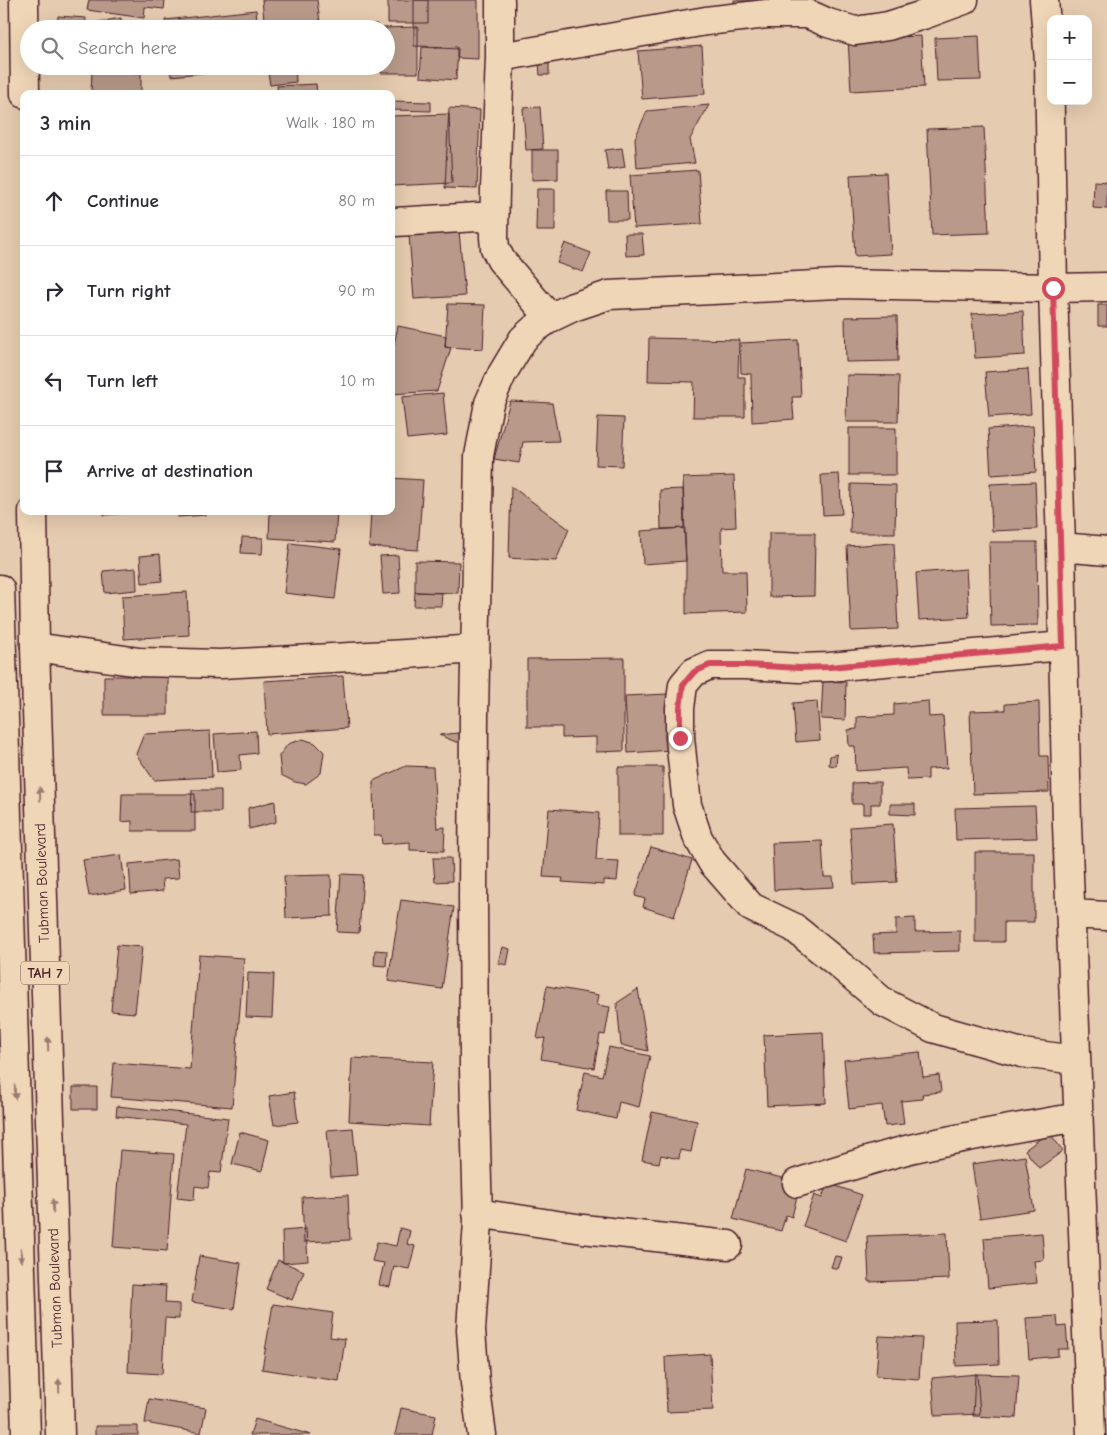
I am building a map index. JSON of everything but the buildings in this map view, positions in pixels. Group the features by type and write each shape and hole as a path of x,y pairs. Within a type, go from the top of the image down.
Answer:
{"main road":[{"path":"24,0 24,20"},
{"path":"500,0 500,57 494,216 495,248 501,260 550,318"},
{"path":"500,57 706,21 767,14 808,14 828,23 855,31 888,26 964,0"},
{"path":"1044,0 1049,61 1053,288 1070,914 1090,1435"},
{"path":"25,75 25,90"},
{"path":"395,222 494,216"},
{"path":"482,1435 475,1383 471,1330 477,1213 473,906 478,456 489,403 502,374 523,339 533,330 550,318 573,307 609,295 837,284 1053,288 1107,287"},
{"name":"Tubman Boulevard","path":"32,515 60,1435"},
{"path":"1061,547 1107,551"},
{"name":"TAH 7","path":"0,589 2,743 26,1435"},
{"path":"1063,646 829,667 710,665 694,672 683,685 680,708 680,738 687,804 698,838 712,862 751,906 793,927 883,1002 933,1028 1022,1053 1076,1060"},
{"path":"35,647 139,662 221,664 475,649"},
{"path":"1070,914 1107,916"},
{"path":"797,1183 911,1149 1078,1117"},
{"path":"477,1213 584,1229 728,1245"}],"route":[{"path":"680,738 680,708 683,685 694,672 710,665 829,667 1063,646 1053,288"}]}
